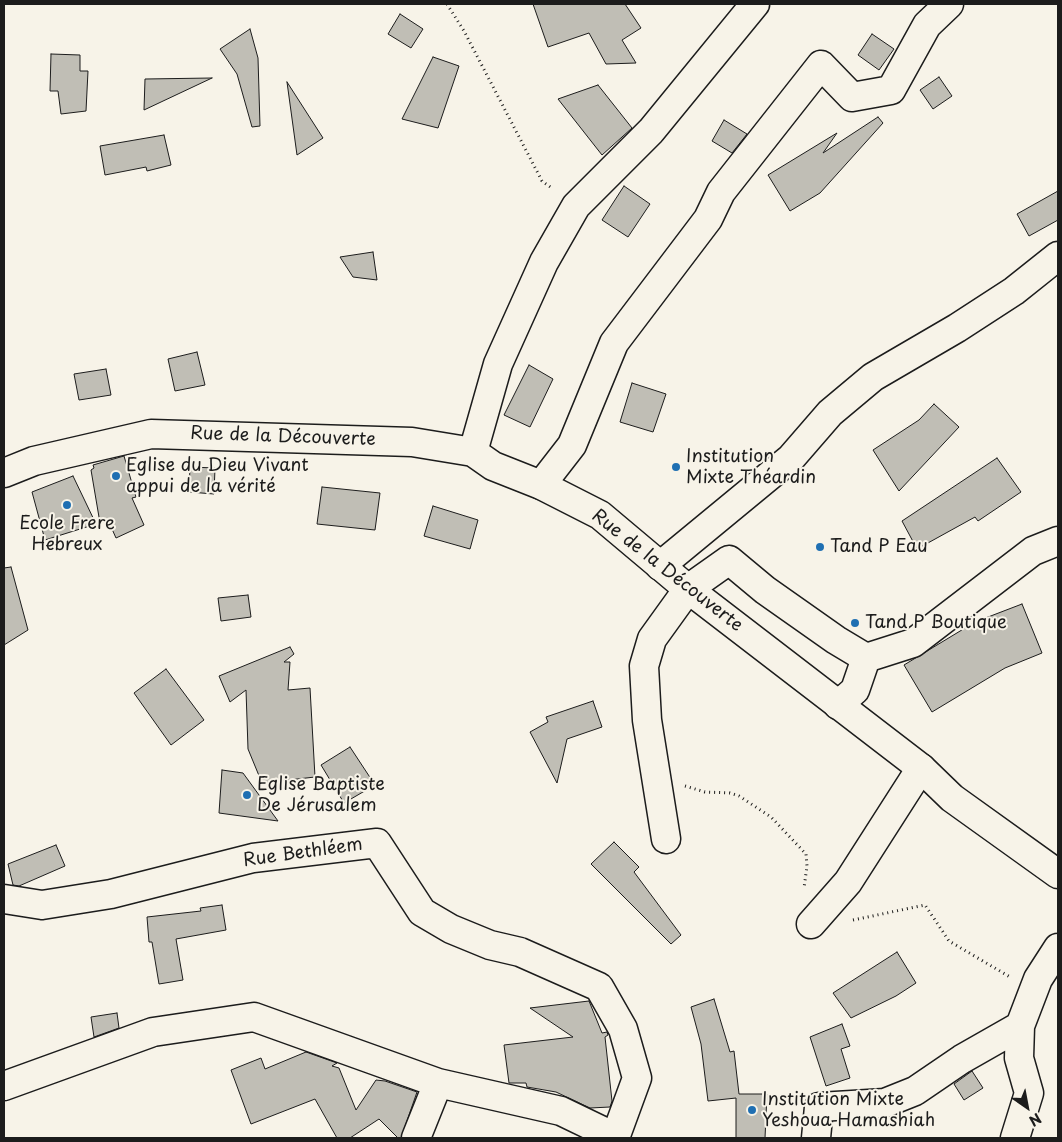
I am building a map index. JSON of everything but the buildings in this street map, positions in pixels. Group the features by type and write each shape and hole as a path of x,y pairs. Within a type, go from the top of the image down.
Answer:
{"street":[{"path":"472,452 498,364 544,262 576,206 651,131 755,4"},
{"path":"541,485 572,445 614,344 708,219 720,192 822,65 852,98 891,90 927,25 949,4"},
{"path":"660,566 791,458 830,413 873,376 1014,291 1058,256"},
{"name":"Rue de la Découverte","path":"4,473 34,461 151,434 412,442 472,452 493,466 541,485 600,515 688,589 921,768 952,798 1058,874"},
{"path":"666,839 647,720 644,666 652,639 688,589 729,560 773,595 836,640 866,658 913,643 1033,551 1058,541"},
{"path":"838,705 856,690 866,658"},
{"path":"811,924 848,882 921,768"},
{"name":"Rue Bethléem","path":"4,899 42,905 111,894 253,858 377,843 422,912 451,929 474,939 520,952 599,986 623,1029 637,1078 615,1137"},
{"path":"1015,1138 1029,1093 1019,1058 1020,1026 1038,979 1058,948"},
{"path":"4,1086 153,1032 254,1017 438,1084 561,1111 615,1137"},
{"path":"816,1138 819,1107 885,1103 915,1091 962,1059 1020,1026"},
{"path":"416,1138 438,1084"}],"path":[{"path":"447,4 469,40 542,181 576,206"}],"place":[{"name":"Institution Mixte Théardin","path":"676,467"},
{"name":"Eglise du Dieu Vivant appui de la vérité","path":"116,476"},
{"name":"Ecole Frere Hebreux","path":"67,505"},
{"name":"Tand P Eau","path":"820,547"},
{"name":"Tand P Boutique","path":"855,623"},
{"name":"Eglise Baptiste De Jérusalem","path":"247,795"},
{"name":"Institution Mixte Yeshoua Hamashiah","path":"752,1110"}]}
